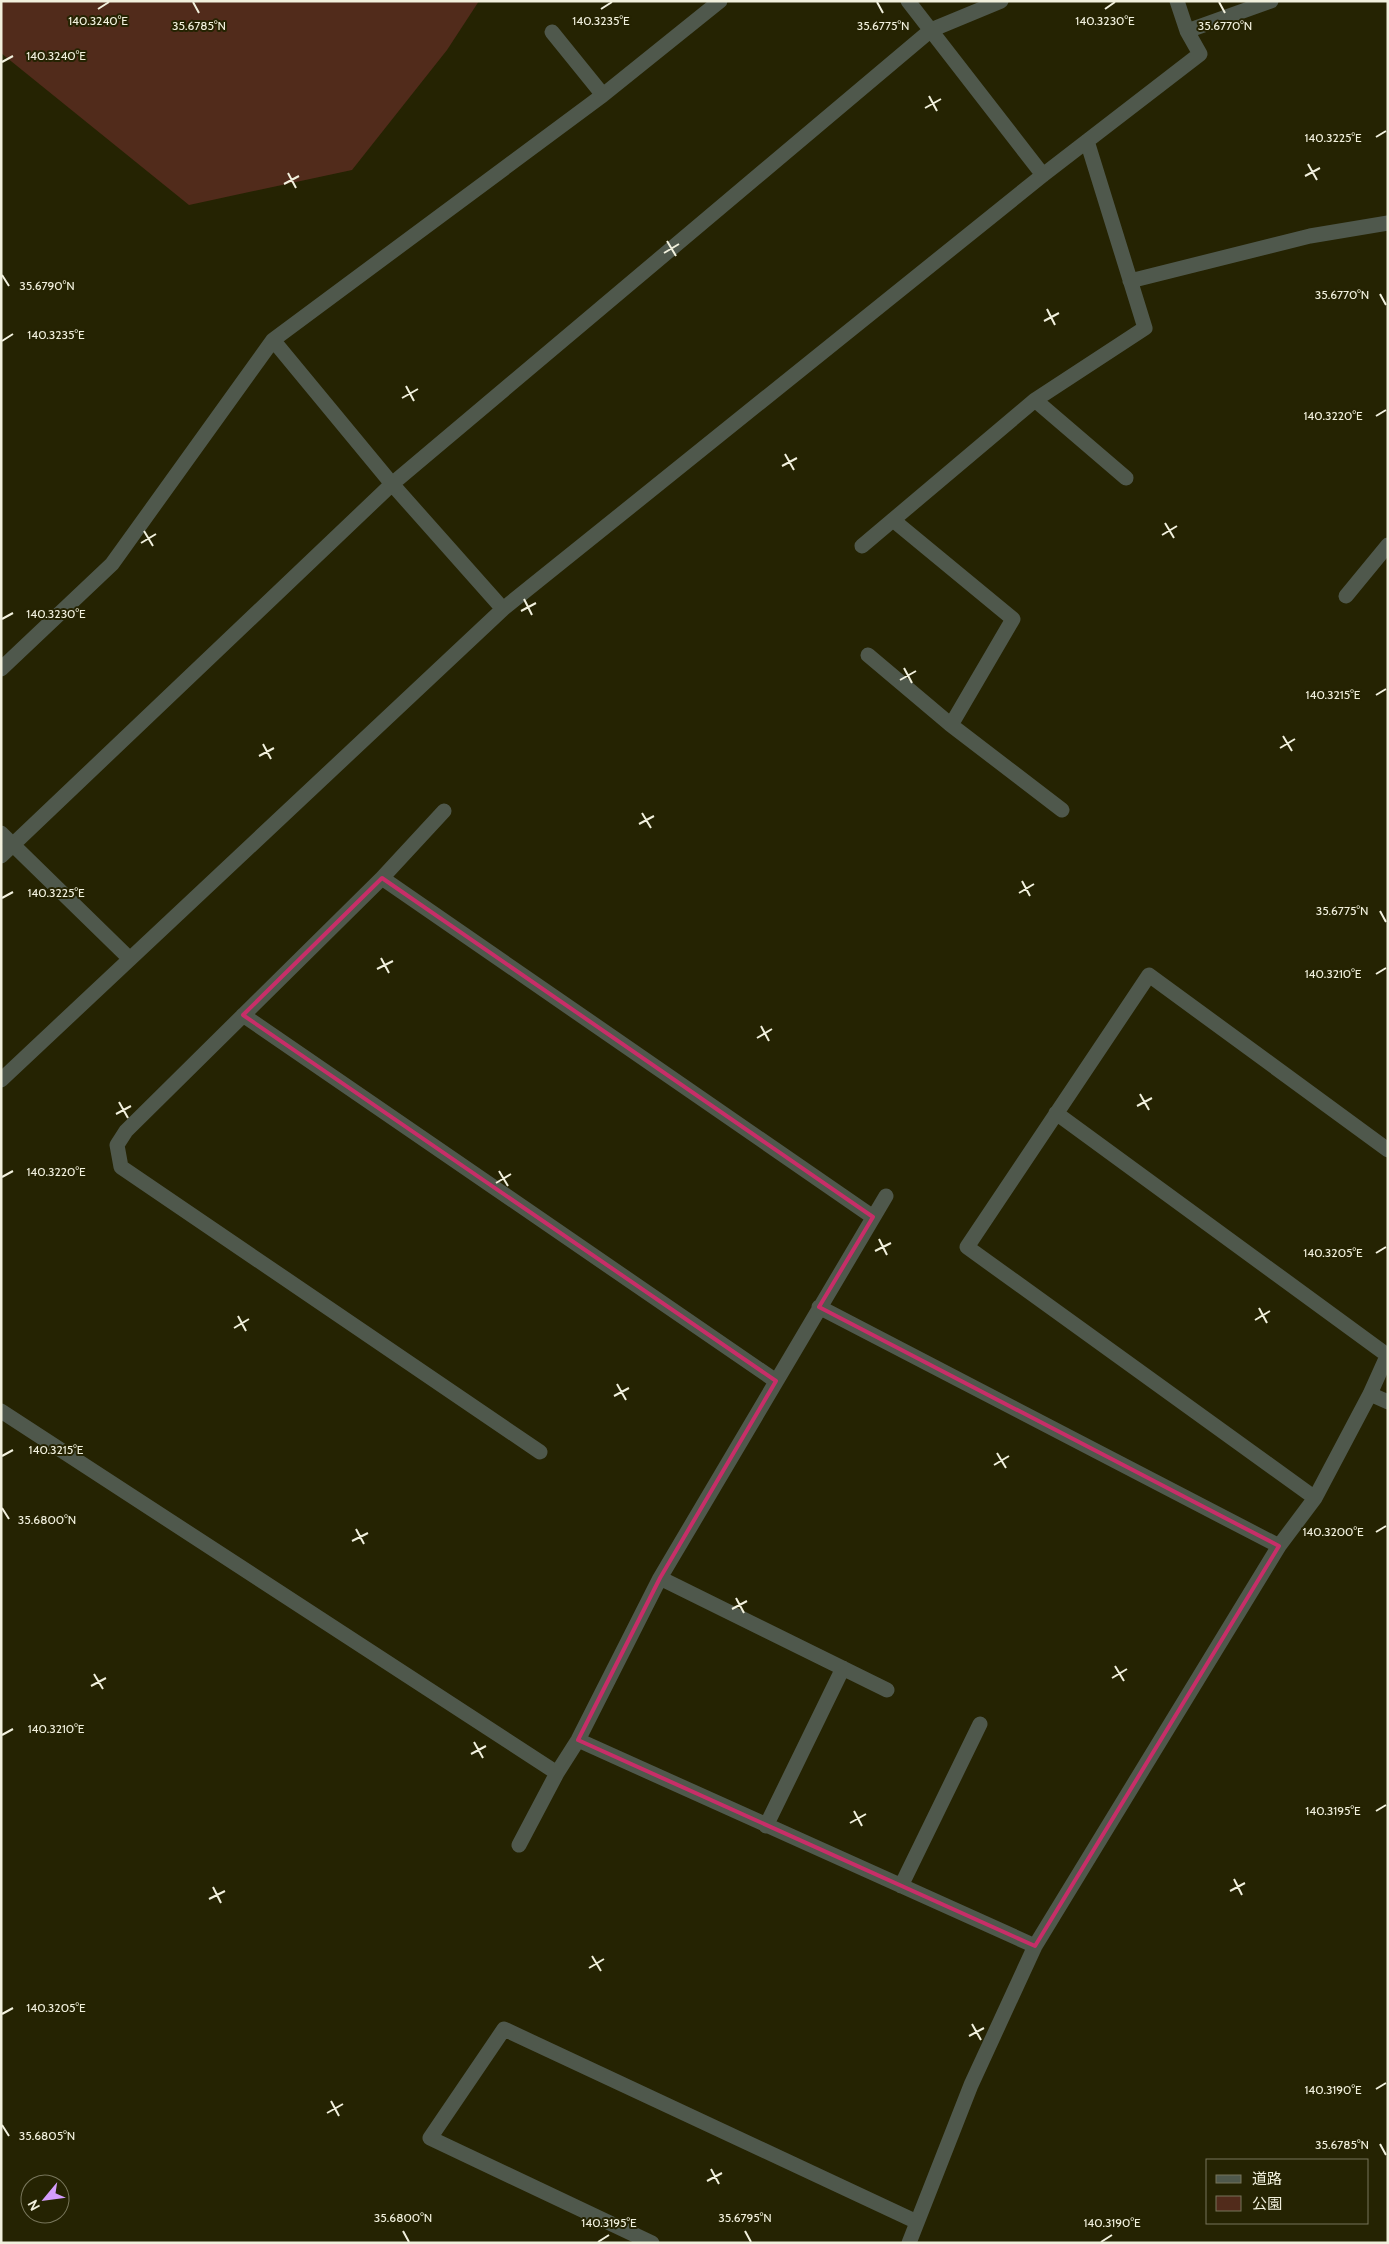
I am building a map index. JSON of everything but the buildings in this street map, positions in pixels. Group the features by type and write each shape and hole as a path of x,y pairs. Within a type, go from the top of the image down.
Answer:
{"street":[{"path":"1,669 112,564 273,340 603,95 720,1"},
{"path":"908,1 1043,175"},
{"path":"1,856 392,484 931,30 1001,1"},
{"path":"1,1080 503,609 1043,175 1200,54 1187,31 1177,1"},
{"path":"1187,31 1271,1"},
{"path":"552,32 603,95"},
{"path":"862,546 1035,400 1145,328 1087,141"},
{"path":"1130,281 1310,236 1388,223"},
{"path":"273,340 392,484 503,609"},
{"path":"1035,400 1126,478"},
{"path":"892,520 1013,619 952,725"},
{"path":"1346,596 1388,545"},
{"path":"868,655 952,725 1062,810"},
{"path":"444,811 382,878 126,1130 117,1146 121,1167 540,1452"},
{"path":"1,833 130,959"},
{"path":"382,878 873,1217"},
{"path":"1315,1498 967,1247 1148,975 1388,1150"},
{"path":"243,1015 776,1381"},
{"path":"909,2243 971,2085 1035,1946 1279,1546 1315,1498 1370,1394 1388,1355 1056,1113"},
{"path":"519,1845 557,1773 578,1740 660,1578 886,1196"},
{"path":"819,1307 1279,1546"},
{"path":"1370,1394 1388,1402"},
{"path":"1,1411 557,1773"},
{"path":"660,1578 887,1690"},
{"path":"766,1826 843,1668"},
{"path":"901,1886 980,1724"},
{"path":"578,1740 1035,1946"},
{"path":"652,2243 430,2138 504,2029 917,2222"}],"highlighted area":[{"path":"382,878 873,1217 819,1307 1279,1546 1035,1946 578,1740 660,1578 776,1381 243,1015"}],"green space":[{"path":"1,1 479,1 447,50 352,170 189,205 1,53"}]}
